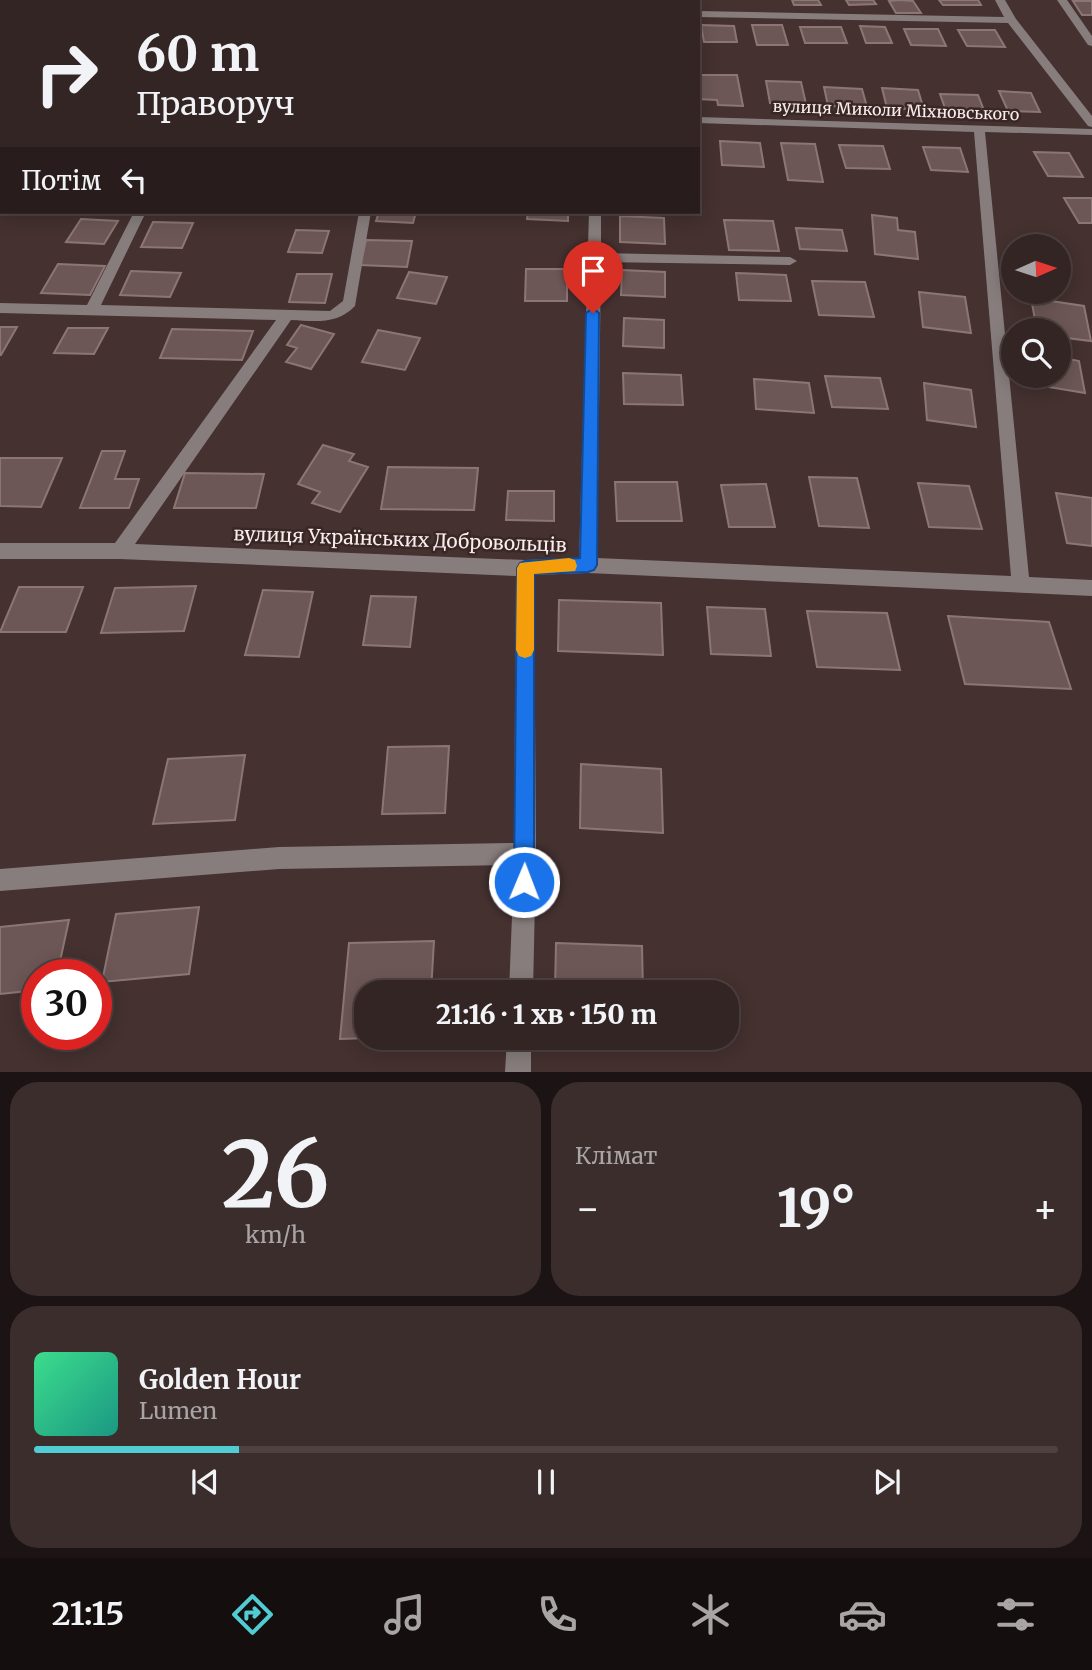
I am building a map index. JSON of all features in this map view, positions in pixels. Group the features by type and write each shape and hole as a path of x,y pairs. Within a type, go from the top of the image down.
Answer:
{"street":[{"path":"1000,0 1011,20 1088,110 1092,124"},
{"path":"1062,0 1092,43"},
{"path":"700,15 1011,20"},
{"name":"вулиця Миколи Міхновського","path":"700,120 1092,132"},
{"path":"979,128 1021,585"},
{"path":"91,311 139,214"},
{"path":"0,308 332,316 350,303 365,214"},
{"path":"588,565 595,214"},
{"path":"593,257 790,261"},
{"path":"120,551 286,316"},
{"name":"вулиця Українських Добровольців","path":"0,551 120,551 525,568 588,565 1092,588"},
{"path":"521,980 525,854 525,568"},
{"path":"0,880 279,858 525,854"},
{"path":"518,1072 519,1050"}],"building":[{"path":"792,0 818,0 821,5 794,5"},
{"path":"846,0 873,0 876,4 849,5"},
{"path":"939,0 978,0 981,5 943,5"},
{"path":"889,1 913,1 921,13 896,13"},
{"path":"1073,1 1092,1 1092,15 1082,15"},
{"path":"701,25 734,26 737,42 704,42"},
{"path":"752,25 782,25 788,45 757,45"},
{"path":"860,26 885,27 892,43 866,43"},
{"path":"800,27 841,27 847,43 805,43"},
{"path":"904,29 938,29 946,46 911,45"},
{"path":"958,30 995,30 1005,47 967,46"},
{"path":"700,75 737,75 743,106 718,105 717,100 700,99"},
{"path":"766,81 801,82 806,104 770,103"},
{"path":"824,87 862,89 867,107 828,106"},
{"path":"882,88 918,90 924,110 887,108"},
{"path":"999,91 1031,93 1040,112 1008,111"},
{"path":"940,94 978,95 985,113 946,111"},
{"path":"720,141 760,143 764,167 722,165"},
{"path":"781,143 815,144 823,182 788,180"},
{"path":"839,145 883,146 890,169 846,168"},
{"path":"923,147 960,148 968,172 931,170"},
{"path":"1034,152 1069,153 1083,177 1048,176"},
{"path":"1064,198 1092,198 1092,223 1079,223"},
{"path":"378,214 415,214 413,223 376,221"},
{"path":"528,214 568,214 568,221 527,219"},
{"path":"872,215 897,218 898,230 915,232 918,259 875,254"},
{"path":"620,216 664,218 665,244 620,242"},
{"path":"81,219 118,221 104,244 66,242"},
{"path":"724,220 773,221 779,251 729,250"},
{"path":"153,222 193,223 182,248 141,247"},
{"path":"796,228 842,230 847,251 800,249"},
{"path":"296,230 329,231 322,253 288,252"},
{"path":"366,240 412,241 407,267 360,265"},
{"path":"58,264 105,266 90,295 41,293"},
{"path":"526,269 567,269 567,301 525,301"},
{"path":"622,270 665,272 665,297 621,295"},
{"path":"131,271 181,273 170,297 120,295"},
{"path":"409,272 447,277 436,304 397,298"},
{"path":"736,273 786,275 791,301 739,300"},
{"path":"297,274 332,274 325,303 289,302"},
{"path":"812,281 865,282 874,317 819,315"},
{"path":"919,292 965,297 971,333 923,327"},
{"path":"1032,304 1084,306 1091,341 1071,338 1071,318 1035,318"},
{"path":"624,318 664,320 664,348 623,346"},
{"path":"301,325 334,334 311,369 286,362 297,348 287,345"},
{"path":"0,327 17,327 1,355 0,355"},
{"path":"68,328 108,328 94,354 54,353"},
{"path":"172,329 253,331 242,360 160,358"},
{"path":"378,330 420,338 405,370 362,362"},
{"path":"1071,359 1079,361 1085,393 1054,388 1071,388"},
{"path":"623,373 681,375 683,405 624,404"},
{"path":"825,376 880,378 888,409 832,407"},
{"path":"754,379 809,383 814,413 756,409"},
{"path":"924,383 971,390 976,427 927,420"},
{"path":"323,445 354,454 349,461 368,467 340,512 312,503 320,492 298,484"},
{"path":"102,451 125,451 115,479 139,479 129,508 80,508"},
{"path":"0,458 62,458 41,507 0,506"},
{"path":"388,467 478,468 474,510 381,509"},
{"path":"185,473 264,474 256,508 174,508"},
{"path":"809,477 857,478 869,528 819,526"},
{"path":"615,482 677,482 682,521 617,521"},
{"path":"918,483 969,486 982,529 929,527"},
{"path":"766,484 775,527 729,527 721,485"},
{"path":"508,491 554,491 554,521 506,520"},
{"path":"1056,493 1092,498 1092,546 1067,543"},
{"path":"196,586 184,631 101,633 115,588"},
{"path":"19,587 83,587 66,632 0,632"},
{"path":"263,590 313,592 299,657 245,655"},
{"path":"371,596 416,597 410,647 363,645"},
{"path":"559,600 661,603 663,655 558,651"},
{"path":"707,607 765,609 771,656 711,654"},
{"path":"807,611 887,613 900,670 817,667"},
{"path":"948,616 1049,622 1071,689 965,684"},
{"path":"449,746 445,813 382,814 388,747"},
{"path":"245,755 235,820 153,824 168,759"},
{"path":"581,764 661,769 663,833 580,828"},
{"path":"199,907 189,974 112,981 112,959 107,959 116,914"},
{"path":"69,920 60,959 21,959 21,992 0,994 0,927"},
{"path":"434,941 432,980 354,980 354,1039 340,1039 349,943"},
{"path":"556,943 642,946 643,980 555,980"}],"slow traffic":[{"path":"525,650 525,568 569,566"}],"route":[{"path":"524,882 525,568 588,565 593,313"}]}
